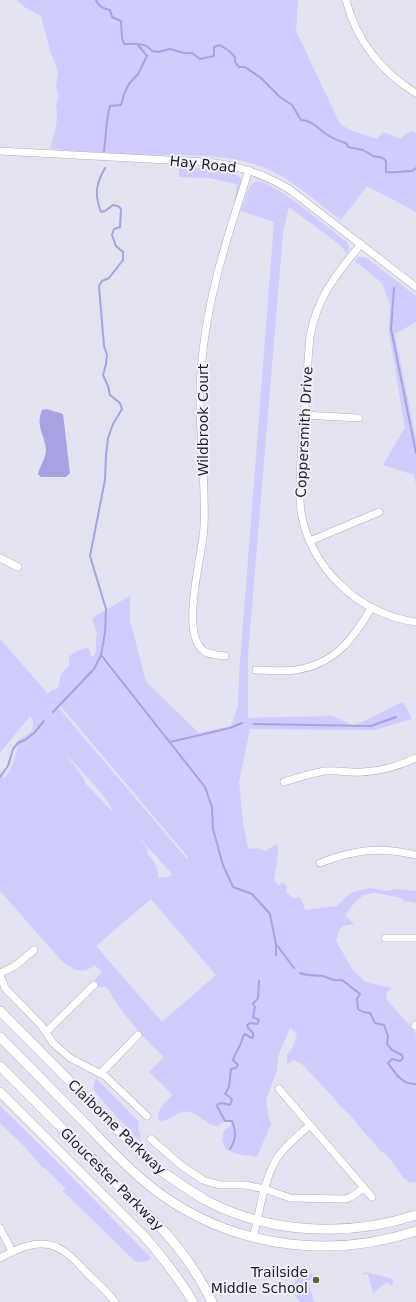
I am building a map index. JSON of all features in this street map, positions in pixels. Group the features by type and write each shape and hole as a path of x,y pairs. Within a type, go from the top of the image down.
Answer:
{"main road":[{"name":"Claiborne Parkway","path":"0,1011 153,1165 178,1184 209,1202 235,1214 258,1220 303,1228 334,1230 374,1226 416,1215"},
{"name":"Claiborne Parkway","path":"0,1037 125,1164 151,1186 178,1205 204,1219 253,1238 281,1244 326,1247 373,1243 416,1231"},
{"name":"Gloucester Parkway","path":"0,1066 167,1235 195,1270 212,1302"},
{"name":"Gloucester Parkway","path":"0,1092 145,1237 166,1260 193,1302"}],"street":[{"path":"346,0 361,37 373,56 397,80 416,92"},
{"name":"Hay Road","path":"0,151 221,163 249,170 273,179 289,189 416,287"},
{"name":"Wildbrook Court","path":"225,656 212,654 204,650 192,627 192,612 204,529 200,388 205,330 215,280 224,245 249,170"},
{"name":"Coppersmith Drive","path":"361,244 329,284 317,309 310,336 299,486 300,500 305,526 310,541 325,568 340,585 349,594 371,608 396,618 416,622"},
{"path":"304,414 359,418"},
{"path":"310,541 379,512"},
{"path":"0,558 18,566"},
{"path":"256,670 296,670 316,664 333,656 360,628 371,608"},
{"path":"284,782 321,772 375,771 396,766 416,758"},
{"path":"320,863 348,853 375,849 396,850 416,855"},
{"path":"385,938 416,938"},
{"path":"34,950 15,966 0,974 5,988 11,996 41,1024 54,1043 70,1058 105,1076 147,1116"},
{"path":"46,1032 94,985"},
{"path":"101,1073 138,1035"},
{"path":"279,1089 372,1197"},
{"path":"253,1238 268,1177 277,1158 286,1146 310,1125"},
{"path":"151,1139 182,1166 203,1180 221,1185 245,1185 265,1189 290,1198 344,1199 351,1197 364,1188"},
{"path":"0,1228 12,1251"},
{"path":"0,1258 12,1251 26,1246 38,1244 53,1246 62,1250 78,1264 115,1302"}],"shaded area":[{"path":"16,0 298,0 296,31 340,124 350,130 377,139 383,132 401,139 405,134 411,131 416,133 416,212 367,186 341,220 301,189 280,175 244,161 203,156 136,155 50,149 57,121 56,104 59,97 56,87 58,73 51,54 41,16 26,8"},
{"path":"179,167 218,169 233,173 239,177 243,184 234,208 237,184 208,178 179,177"},
{"path":"258,181 268,184 291,199 347,242 349,248 347,254 340,245 289,207 283,233 248,655 248,718 333,716 354,726 403,702 412,719 374,730 250,729 239,782 243,822 248,848 258,848 265,851 277,844 278,854 274,880 280,886 281,883 284,883 287,887 286,892 293,898 300,898 305,910 337,906 353,892 369,888 387,891 395,889 416,891 416,903 382,894 369,893 364,895 345,915 354,924 342,926 339,930 336,941 353,970 365,982 391,988 386,996 387,1000 416,1033 416,1182 409,1183 406,1179 404,1179 386,1154 379,1150 352,1117 339,1105 301,1063 293,1060 290,1063 287,1063 287,1055 293,1047 297,1034 290,1028 278,1056 277,1070 266,1100 271,1124 257,1157 237,1154 226,1149 222,1140 224,1130 231,1126 231,1122 228,1121 221,1123 219,1126 215,1126 207,1123 194,1113 190,1112 177,1114 164,1121 160,1121 158,1114 159,1111 172,1096 170,1092 149,1072 164,1057 133,1025 108,989 106,987 99,987 93,981 102,972 94,965 82,971 70,967 62,961 0,891 0,771 4,779 12,767 18,746 16,743 20,738 30,732 33,725 33,720 30,716 0,753 0,639 48,694 52,690 58,688 61,674 69,666 69,657 73,653 87,648 90,650 91,656 94,656 97,634 92,619 130,596 130,620 146,682 199,733 231,726 238,706 239,676 274,222 241,211 249,189 254,182","holes":["59,704 188,857 187,859 57,706","64,752 99,791 113,812 85,783 83,777","136,834 172,874 169,877 158,878 157,868 147,853 148,850","151,899 216,975 162,1022 96,946"]},
{"path":"359,257 365,257 368,259 416,296 416,322 395,334 416,439 416,484 414,475 383,465 405,428 389,332 390,304 382,283 355,261"},
{"path":"47,409 63,414 70,473 66,477 41,477 38,474 46,450 40,426 40,416 42,410"},
{"path":"96,1078 139,1122 138,1129 141,1136 140,1139 137,1139 95,1092 93,1087"},
{"path":"0,1106 151,1258 143,1262 135,1261 62,1190 66,1189 45,1168 43,1168 24,1146 0,1123"},
{"path":"306,1272 310,1272 314,1277 313,1279 308,1280 314,1302 300,1302 293,1292 296,1280"},
{"path":"365,1272 390,1278 393,1281 393,1284 391,1286 387,1282 373,1293 368,1274 362,1275"}],"waterway":[{"path":"96,0 102,7 110,10 112,17 121,21 122,38 124,44 143,45 152,51 158,52 170,49 184,53 192,53 200,59 214,56 214,47 220,45 235,57 235,62 239,67 245,67 261,78 280,97 292,105 301,120 311,123 331,137 346,143 348,147 363,150 373,156 383,158 386,161 386,172 412,171 416,168"},
{"path":"104,151 110,106 121,105 129,84 138,74 147,56 138,45"},
{"path":"105,168 98,184 97,200 101,212 113,205 118,206 121,209 120,227 114,229 112,235 116,246 123,252 123,260 109,278 102,281 99,286 104,346 107,355 103,375 110,395 120,403 122,409 113,424 108,438 105,480 90,556 106,609 105,633 101,655 205,787 212,807 213,829 223,865 233,887 252,894 270,914 276,944 294,968"},
{"path":"394,288 391,329 416,453"},
{"path":"53,712 94,669 101,655"},
{"path":"254,724 371,726 396,717"},
{"path":"0,777 8,766 13,749 18,743 34,733 44,721"},
{"path":"170,742 230,728 242,723"},
{"path":"276,944 276,955"},
{"path":"300,973 323,976 334,980 342,980 360,994 357,999 358,1009 363,1012 370,1013 375,1023 384,1025 388,1036 387,1044 392,1050 402,1055 403,1058 400,1061 392,1059 388,1063 399,1078 407,1083 416,1084"},
{"path":"230,1149 235,1131 233,1124 232,1121 225,1121 217,1106 218,1104 222,1103 230,1105 232,1100 225,1094 229,1087 231,1069 236,1068 238,1065 233,1060 234,1057 243,1036 245,1034 251,1038 253,1037 253,1033 247,1025 250,1023 257,1024 259,1020 253,1017 255,1007 253,1004 258,998 259,981"}],"place":[{"name":"Trailside Middle School","path":"316,1280"}]}
